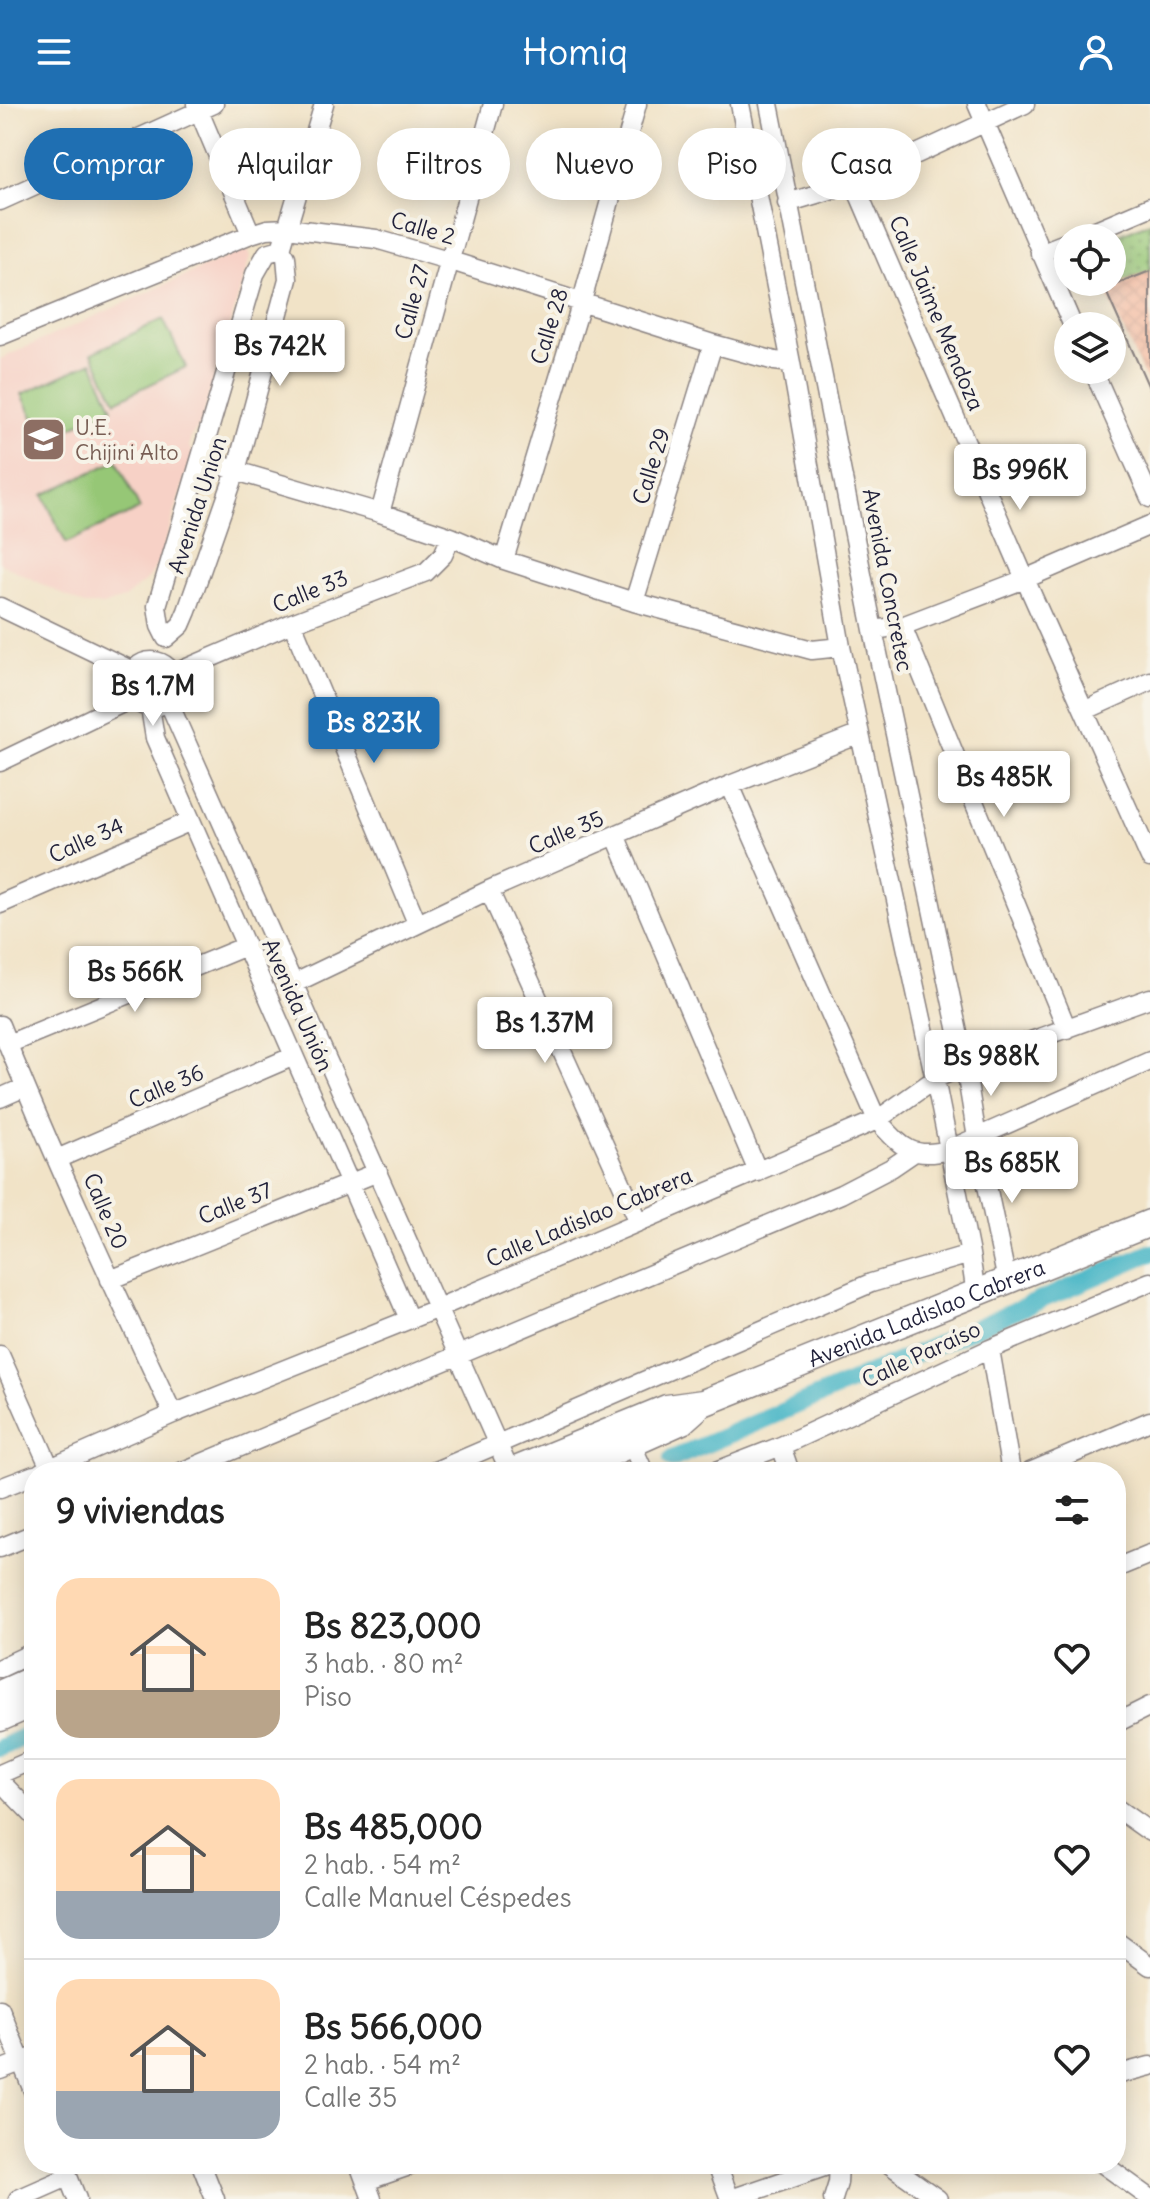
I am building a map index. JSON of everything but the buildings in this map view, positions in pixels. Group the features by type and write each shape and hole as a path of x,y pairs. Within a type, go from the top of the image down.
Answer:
{"highway":[{"name":"Avenida Ladislao Cabrera","path":"703,1403 1150,1223"},
{"path":"638,1459 703,1403"},
{"path":"535,1462 667,1408 703,1403"},
{"path":"0,1694 24,1683"},
{"path":"0,1718 24,1707"}],"street":[{"name":"Avenida Union","path":"166,638 181,625 187,611 236,471 288,279 286,257 281,249 324,104"},
{"name":"Calle 27","path":"380,513 493,104"},
{"name":"Calle 28","path":"504,560 637,104"},
{"path":"740,104 791,363 841,647 935,1079 976,1295"},
{"name":"Avenida Concretec","path":"769,104 1007,1281"},
{"path":"921,146 981,113 1025,104"},
{"path":"0,201 203,107 251,234"},
{"path":"981,113 1067,312"},
{"path":"787,203 802,199"},
{"name":"Calle Jaime Mendoza","path":"861,200 1025,579 1145,832 1150,858"},
{"path":"1110,224 1150,207"},
{"name":"Calle 2","path":"1,333 251,234 287,228 376,239 713,344 791,363"},
{"path":"1040,253 1054,248"},
{"path":"0,762 151,702 175,688 166,668 166,638 160,626 157,606 255,274 267,253 281,249"},
{"name":"Calle 29","path":"634,602 713,344"},
{"path":"1099,384 1150,498"},
{"path":"202,457 236,471 380,513 451,537 504,560 634,602 812,650 841,647"},
{"path":"873,630 902,626 1025,579 1150,525"},
{"name":"Calle 33","path":"166,668 426,572 443,555 451,537"},
{"path":"0,607 133,671"},
{"path":"292,623 417,923"},
{"path":"902,626 1067,1029"},
{"path":"166,668 144,662 133,671 129,685 151,702 295,983 506,1462"},
{"path":"1086,710 1150,681"},
{"name":"Avenida Unión","path":"151,702 155,738 409,1319"},
{"name":"Calle 35","path":"295,983 489,890 730,785 860,734"},
{"path":"730,785 877,1120 898,1143 913,1153 930,1155 948,1150 1150,1061"},
{"name":"Calle 34","path":"0,904 191,821"},
{"path":"616,837 758,1172"},
{"path":"489,890 639,1222"},
{"path":"8,1044 246,946"},
{"name":"Calle Ladislao Cabrera","path":"65,1462 173,1414 438,1308 877,1120 935,1079 965,1065 1150,998"},
{"name":"Calle 20","path":"0,1025 110,1280 173,1414"},
{"name":"Calle 36","path":"57,1159 294,1056"},
{"path":"0,1098 25,1087"},
{"path":"205,1462 841,1194 913,1153"},
{"name":"Calle 37","path":"110,1280 378,1172"},
{"path":"455,1462 871,1283 970,1254"},
{"name":"Calle Paraíso","path":"740,1462 990,1349 1150,1282"},
{"path":"990,1349 1009,1462"},
{"path":"0,1355 38,1462"},
{"path":"1054,1462 1150,1421"},
{"path":"781,1446 787,1462"},
{"name":"Calle Ladislao Cabrera","path":"0,1488 24,1479"},
{"path":"0,1548 24,1538"},
{"path":"1126,1564 1150,1554"},
{"path":"0,1668 24,1657"},
{"path":"1126,1718 1150,1706"},
{"path":"0,1774 24,1763"},
{"path":"0,1781 24,1806"},
{"path":"1126,1815 1150,1832"},
{"path":"1126,1948 1150,1966"},
{"path":"0,2009 24,2053"},
{"path":"0,2070 24,2061"},
{"path":"1126,2072 1150,2066"},
{"path":"18,2199 59,2174"},
{"path":"68,2174 77,2199"},
{"path":"205,2174 215,2199"},
{"path":"365,2181 386,2174"},
{"path":"721,2174 731,2199 806,2174"},
{"path":"833,2199 837,2174"},
{"path":"903,2174 938,2199"},
{"path":"1117,2174 1150,2198"}],"shaded area":[{"path":"242,250 248,252 250,257 200,426 191,436 189,446 193,453 160,560 148,579 123,599 105,605 84,605 0,563 0,359"}],"green space":[{"path":"1150,222 1150,271 1126,281 1126,232"},
{"path":"163,319 186,367 116,401 92,353"},
{"path":"92,362 113,408 44,440 22,394"},
{"path":"117,460 140,509 66,543 43,495"}],"waterway":[{"path":"672,1459 1150,1253"},
{"path":"0,1748 24,1737"}],"place":[{"name":"U.E. Chijini Alto","path":"44,440"}]}
